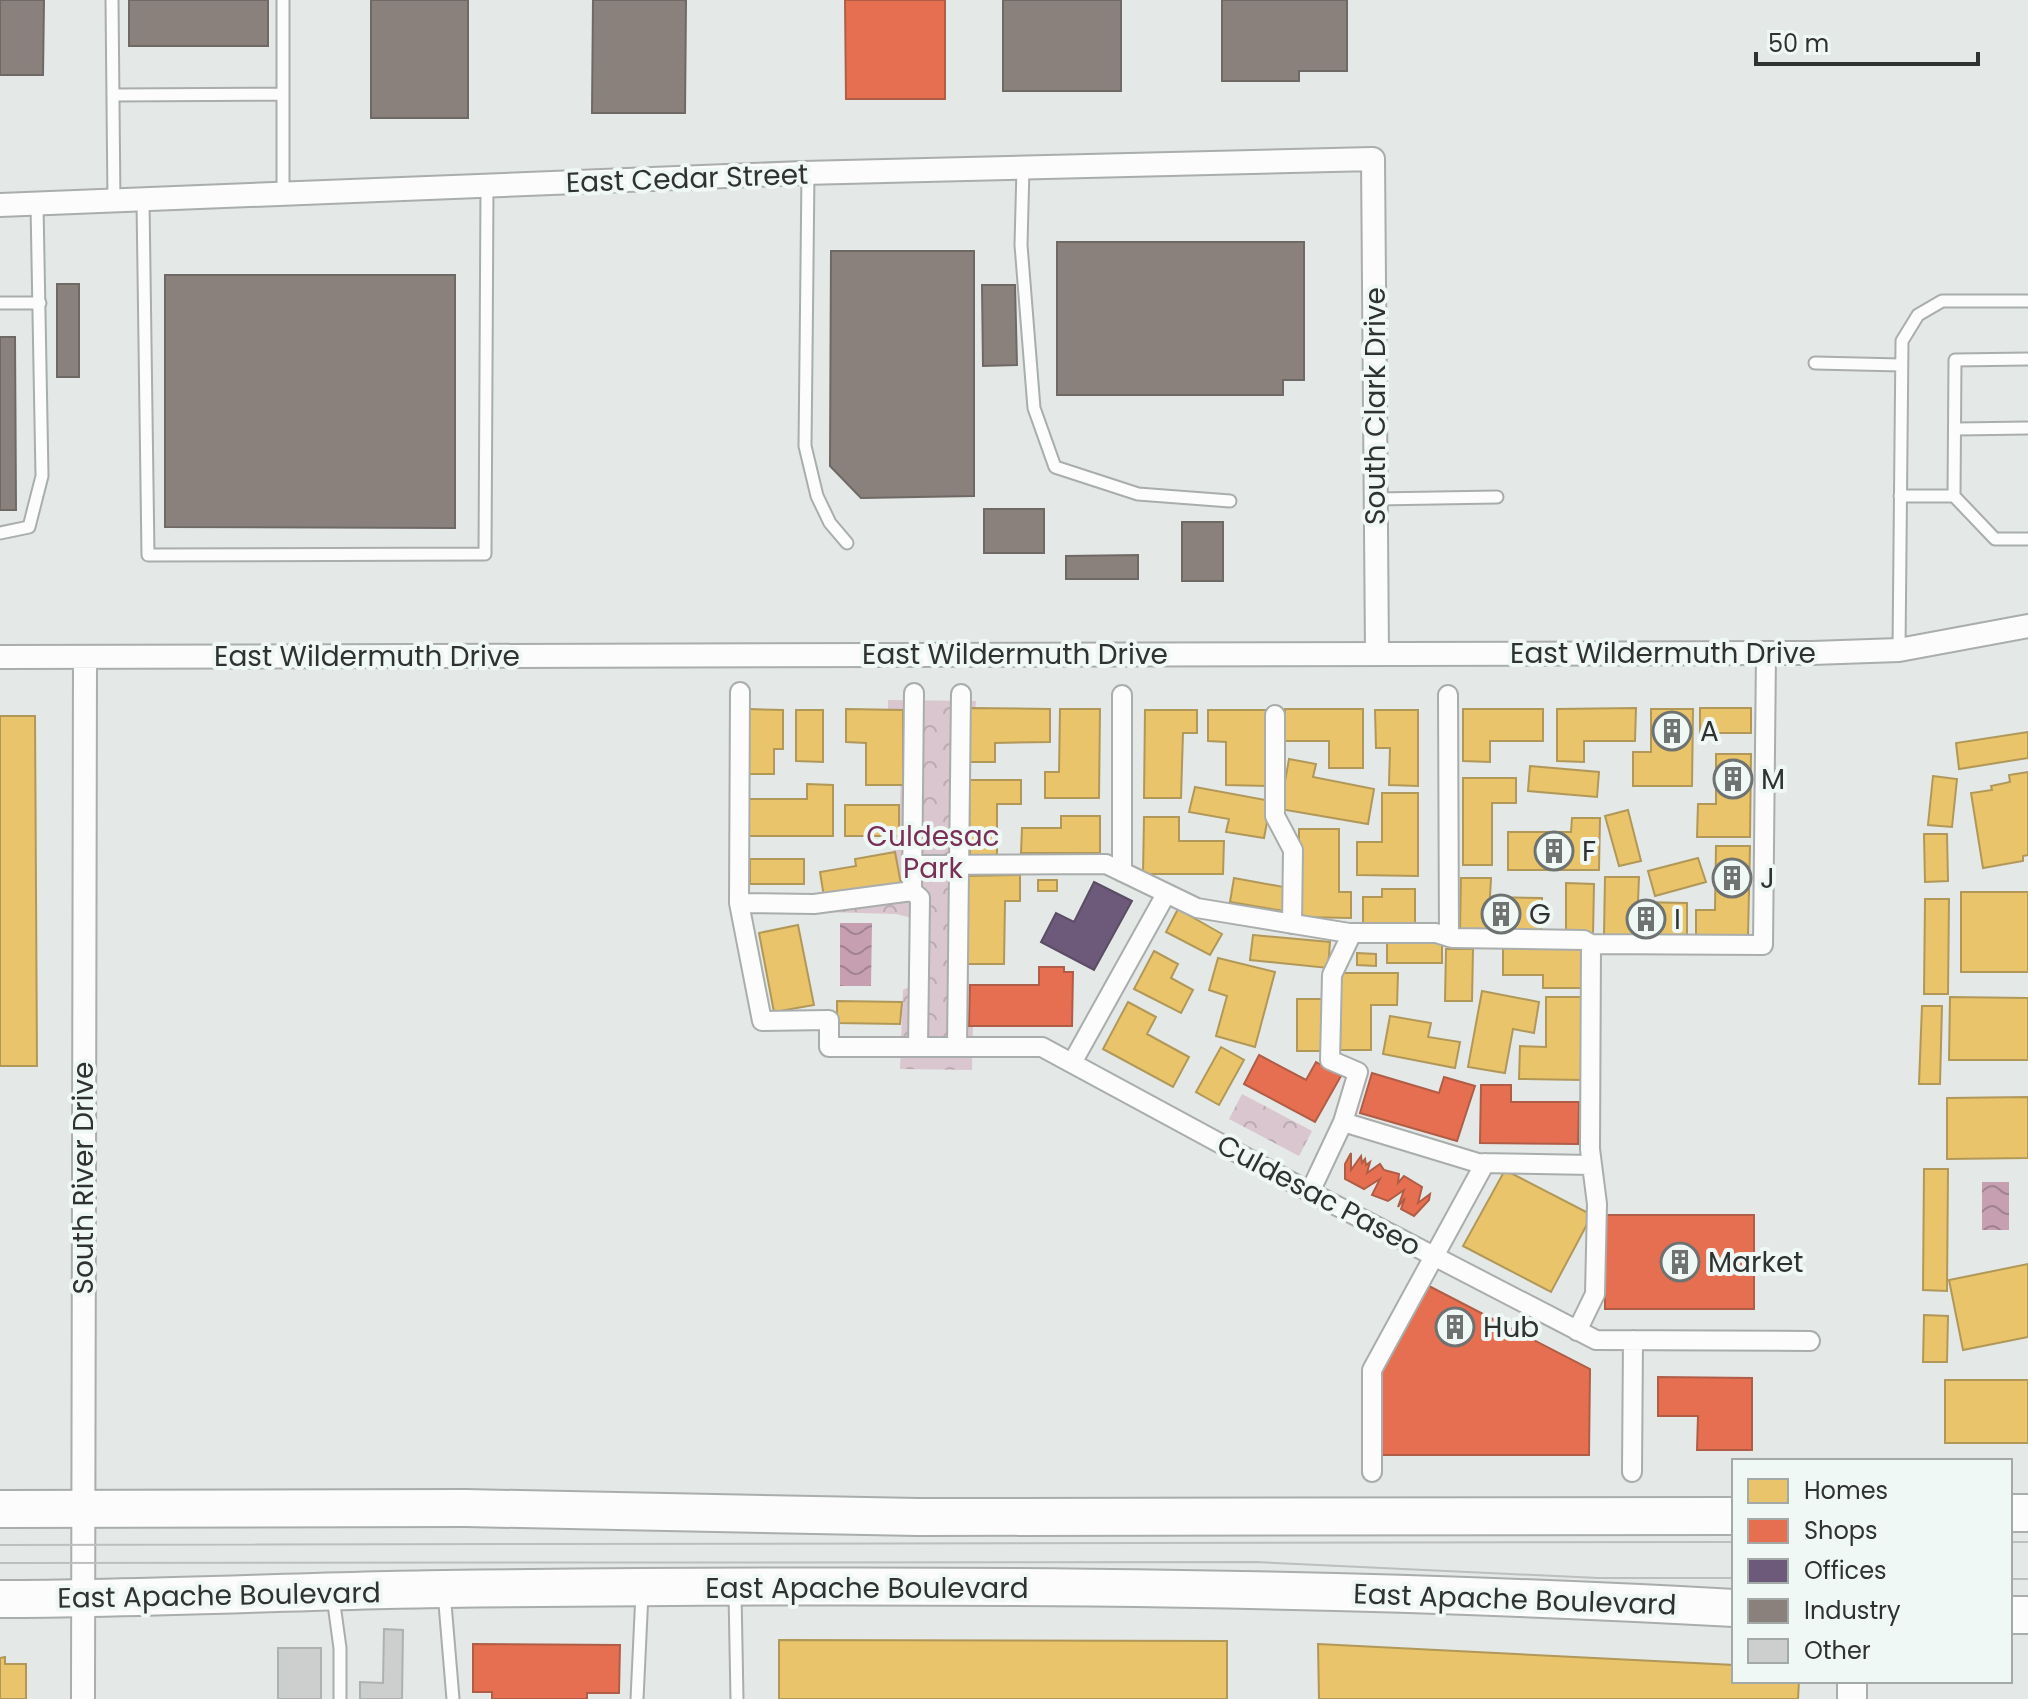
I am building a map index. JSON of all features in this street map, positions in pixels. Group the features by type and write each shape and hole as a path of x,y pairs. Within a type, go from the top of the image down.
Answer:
{"main road":[{"path":"0,1509 466,1508 918,1517 1732,1516"},
{"name":"East Apache Boulevard","path":"0,1599 444,1589 735,1588 1298,1591 1732,1608"}],"street":[{"name":"East Cedar Street","path":"0,205 808,173 1373,159"},
{"name":"South Clark Drive","path":"1373,159 1377,653"},
{"name":"East Wildermuth Drive","path":"0,657 1766,653 1899,650 2028,626"},
{"path":"912,865 1106,864 1197,908 1352,933 1436,933 1449,937 1584,940 1591,944 1763,945 1766,653"},
{"name":"South River Drive","path":"83,1699 85,657"},
{"path":"740,692 739,903 814,904 912,891 920,898 918,1047"},
{"path":"912,891 914,693"},
{"path":"957,1047 961,694"},
{"path":"1122,695 1122,872"},
{"path":"1448,695 1449,937"},
{"path":"1275,715 1275,816 1293,850 1292,924"},
{"path":"1072,1063 1166,894"},
{"name":"Culdesac Paseo","path":"739,903 762,1021 829,1020 829,1047 1042,1047 1310,1192 1596,1340 1810,1341"},
{"path":"1310,1192 1343,1122 1358,1072 1330,1060 1332,975 1352,933"},
{"path":"1577,1331 1595,1294 1597,1204 1592,1165 1591,944"},
{"path":"1343,1122 1485,1163 1592,1165"},
{"path":"1372,1472 1372,1370 1485,1163"},
{"path":"1632,1472 1633,1340"}],"lane":[{"path":"112,0 114,202"},
{"path":"283,0 283,195"},
{"path":"113,95 283,94"},
{"path":"1023,168 1021,245 1034,408 1055,467 1138,494 1230,501"},
{"path":"808,173 805,446 817,496 830,523 847,543"},
{"path":"143,201 148,555 485,554 487,186"},
{"path":"0,533 29,527 42,476 37,205"},
{"path":"1899,650 1902,341 1918,315 1942,301 2028,301"},
{"path":"0,303 40,303"},
{"path":"2028,359 1955,360 1957,429 1954,496 1995,539 2028,539"},
{"path":"1815,363 1901,365"},
{"path":"1957,429 2028,428"},
{"path":"1900,496 1954,496"},
{"path":"1376,499 1497,497"},
{"path":"735,1588 737,1699"},
{"path":"444,1589 453,1699"},
{"path":"637,1699 642,1589"},
{"path":"333,1592 340,1648 340,1699"}],"green space":[{"name":"Culdesac Park","path":"888,700 976,701 969,762 970,855 997,856 997,876 967,876 972,1070 900,1069 903,990 915,984 916,919 896,914 824,912 824,897 901,884 891,839 899,836 903,710 888,709"},
{"path":"1242,1094 1312,1131 1299,1156 1229,1119"}],"water":[{"path":"840,923 872,923 871,986 840,986"},
{"path":"1982,1182 2009,1182 2009,1230 1982,1230"}],"building: Homes":[{"path":"969,708 1050,709 1050,742 995,743 995,762 969,762"},
{"path":"1636,708 1635,741 1584,741 1584,762 1557,761 1557,709"},
{"path":"1700,708 1751,708 1751,733 1700,733"},
{"path":"748,709 783,710 783,749 774,749 774,774 748,774"},
{"path":"846,709 903,710 903,785 866,785 866,743 846,742"},
{"path":"1060,709 1100,709 1099,798 1045,798 1045,772 1059,772"},
{"path":"1285,709 1363,709 1363,768 1329,768 1329,741 1285,741"},
{"path":"1463,709 1543,709 1543,741 1490,741 1490,762 1463,761"},
{"name":"A","path":"1651,709 1693,709 1692,786 1633,786 1633,752 1651,752"},
{"path":"796,710 823,710 823,762 796,761"},
{"path":"1145,710 1197,710 1197,733 1183,733 1181,798 1144,798"},
{"path":"1208,710 1266,710 1267,786 1226,785 1226,742 1208,741"},
{"path":"1375,710 1418,710 1418,786 1389,785 1390,748 1376,748"},
{"path":"0,716 35,716 37,1066 0,1066"},
{"path":"2028,732 2028,758 1959,769 1956,743"},
{"name":"M","path":"1716,754 1751,754 1750,837 1697,837 1698,804 1716,804"},
{"path":"1289,759 1316,764 1313,777 1374,789 1368,824 1280,809"},
{"path":"1530,766 1599,772 1597,797 1528,791"},
{"path":"2028,772 2028,855 2023,856 2023,861 1983,868 1971,793 1992,790 1991,786 2010,782 2009,775"},
{"path":"1933,776 1957,779 1952,827 1928,825"},
{"path":"1463,778 1516,778 1516,803 1492,803 1492,865 1463,865"},
{"path":"969,780 1021,780 1021,804 997,804 997,856 970,856"},
{"path":"807,784 833,785 833,836 743,836 744,799 807,799"},
{"path":"1195,787 1271,801 1264,838 1226,832 1229,819 1189,812"},
{"path":"1382,793 1418,793 1418,876 1357,875 1357,842 1382,842"},
{"path":"845,805 899,805 899,836 845,836"},
{"path":"1628,810 1641,861 1619,866 1605,816"},
{"path":"1061,816 1100,816 1100,853 1021,853 1022,828 1061,828"},
{"path":"1144,817 1179,817 1179,841 1224,841 1223,874 1143,874"},
{"name":"F","path":"1572,818 1600,818 1599,870 1508,870 1508,832 1571,832"},
{"path":"1299,829 1339,829 1339,892 1351,892 1351,918 1299,917"},
{"path":"1924,834 1947,834 1948,881 1925,882"},
{"name":"J","path":"1716,846 1750,846 1748,936 1696,935 1696,910 1715,910"},
{"path":"895,852 901,884 824,897 820,872 856,866 855,859"},
{"path":"1698,858 1706,882 1655,896 1648,871"},
{"path":"750,859 804,859 804,884 750,884"},
{"path":"1020,875 1020,901 1005,901 1004,964 966,964 967,876"},
{"name":"I","path":"1605,877 1639,877 1638,902 1687,903 1687,935 1604,935"},
{"path":"1234,878 1289,888 1284,911 1230,902"},
{"name":"G","path":"1461,878 1491,878 1490,897 1542,898 1541,930 1460,929"},
{"path":"1038,880 1057,880 1057,891 1038,891"},
{"path":"1566,883 1594,884 1593,935 1566,935"},
{"path":"1382,889 1415,889 1415,923 1363,923 1363,897 1382,897"},
{"path":"1961,892 2028,892 2028,972 1961,972"},
{"path":"1925,899 1949,899 1948,994 1924,994"},
{"path":"1178,909 1222,934 1210,955 1166,932"},
{"path":"798,925 814,1005 774,1012 759,933"},
{"path":"1253,935 1330,942 1328,968 1250,960"},
{"path":"1387,938 1442,938 1442,963 1387,963"},
{"path":"1503,948 1581,949 1581,988 1543,988 1543,975 1503,975"},
{"path":"1446,949 1473,949 1472,1001 1445,1001"},
{"path":"1154,951 1178,964 1171,978 1193,990 1181,1013 1134,989"},
{"path":"1357,953 1376,954 1376,966 1357,965"},
{"path":"1218,958 1275,972 1255,1047 1216,1036 1227,996 1209,990"},
{"path":"1341,973 1398,973 1397,1005 1371,1005 1371,1050 1340,1050"},
{"path":"1482,991 1539,1002 1534,1033 1513,1029 1505,1073 1468,1067"},
{"path":"1546,997 1583,997 1582,1080 1519,1079 1520,1046 1546,1047"},
{"path":"1950,997 2028,998 2028,1060 1949,1060"},
{"path":"1297,999 1324,999 1324,1051 1297,1051"},
{"path":"837,1001 902,1002 900,1024 837,1023"},
{"path":"1128,1002 1156,1017 1147,1034 1189,1057 1173,1087 1103,1049"},
{"path":"1922,1006 1942,1006 1940,1084 1919,1084"},
{"path":"1390,1016 1431,1023 1428,1037 1460,1042 1455,1068 1383,1054"},
{"path":"1221,1047 1244,1060 1219,1105 1196,1092"},
{"path":"2028,1097 2028,1158 1947,1159 1947,1098"},
{"path":"1924,1169 1948,1169 1947,1291 1923,1290"},
{"path":"1505,1170 1592,1215 1551,1292 1463,1246"},
{"path":"2028,1264 2028,1337 1963,1350 1949,1280"},
{"path":"1924,1315 1948,1316 1947,1362 1923,1362"},
{"path":"1945,1380 2028,1380 2028,1443 1945,1443"},
{"path":"779,1640 1227,1641 1227,1699 779,1699"},
{"path":"1318,1644 1732,1665 1732,1683 1799,1683 1798,1699 1319,1699"},
{"path":"5,1657 5,1664 26,1664 26,1699 0,1699 0,1658"}],"building: Shops":[{"path":"845,0 945,0 945,99 846,99"},
{"path":"1039,967 1064,967 1064,972 1073,972 1072,1026 969,1026 970,985 1039,985"},
{"path":"1259,1055 1306,1080 1316,1062 1341,1076 1315,1122 1244,1084"},
{"path":"1372,1073 1439,1093 1444,1077 1475,1086 1457,1141 1360,1113"},
{"path":"1481,1085 1511,1085 1511,1102 1579,1102 1578,1144 1480,1143"},
{"path":"1351,1153 1351,1170 1361,1156 1362,1163 1365,1159 1366,1165 1370,1162 1367,1173 1380,1164 1384,1170 1399,1174 1398,1183 1404,1176 1422,1187 1418,1203 1430,1194 1429,1200 1414,1216 1401,1209 1405,1198 1398,1207 1404,1190 1388,1201 1372,1195 1380,1179 1364,1189 1345,1179 1345,1164"},
{"name":"Market","path":"1605,1215 1754,1215 1754,1309 1605,1309"},
{"name":"Hub","path":"1425,1284 1590,1369 1589,1455 1378,1455 1380,1372"},
{"path":"1658,1377 1752,1378 1752,1450 1697,1450 1698,1416 1658,1416"},
{"path":"473,1644 620,1645 619,1693 587,1693 587,1699 492,1699 492,1692 473,1692"}],"building: Offices":[{"path":"1094,882 1132,901 1094,970 1041,942 1056,913 1074,922"}],"building: Industry":[{"path":"0,0 44,0 43,75 0,75"},
{"path":"129,0 268,0 268,46 129,46"},
{"path":"371,0 468,0 468,118 371,118"},
{"path":"593,0 686,0 685,113 592,113"},
{"path":"1003,0 1121,0 1121,91 1003,91"},
{"path":"1222,0 1347,0 1347,71 1299,71 1299,81 1222,81"},
{"path":"1057,242 1304,242 1304,380 1283,380 1283,395 1057,395"},
{"path":"831,251 974,251 974,496 861,498 830,466"},
{"path":"165,275 455,275 455,528 165,527"},
{"path":"57,284 79,284 79,377 57,377"},
{"path":"982,285 1015,285 1017,365 983,366"},
{"path":"0,337 15,337 16,510 0,510"},
{"path":"984,509 1044,509 1044,553 984,553"},
{"path":"1182,522 1223,522 1223,581 1182,581"},
{"path":"1138,555 1138,579 1066,579 1066,556"}],"building: Other":[{"path":"384,1629 403,1630 402,1699 360,1699 360,1682 383,1683"},
{"path":"278,1648 321,1648 321,1699 278,1699"}],"tram line":[{"path":"0,1545 1732,1542"},
{"path":"2012,1542 2028,1542"},
{"path":"0,1563 1255,1562 1598,1578 1732,1578"},
{"path":"2012,1579 2028,1579"}],"place":[{"name":"A","path":"1672,731"},
{"name":"M","path":"1733,779"},
{"name":"F","path":"1554,851"},
{"name":"J","path":"1732,878"},
{"name":"G","path":"1501,914"},
{"name":"I","path":"1646,919"},
{"name":"Market","path":"1680,1262"},
{"name":"Hub","path":"1455,1327"}]}
